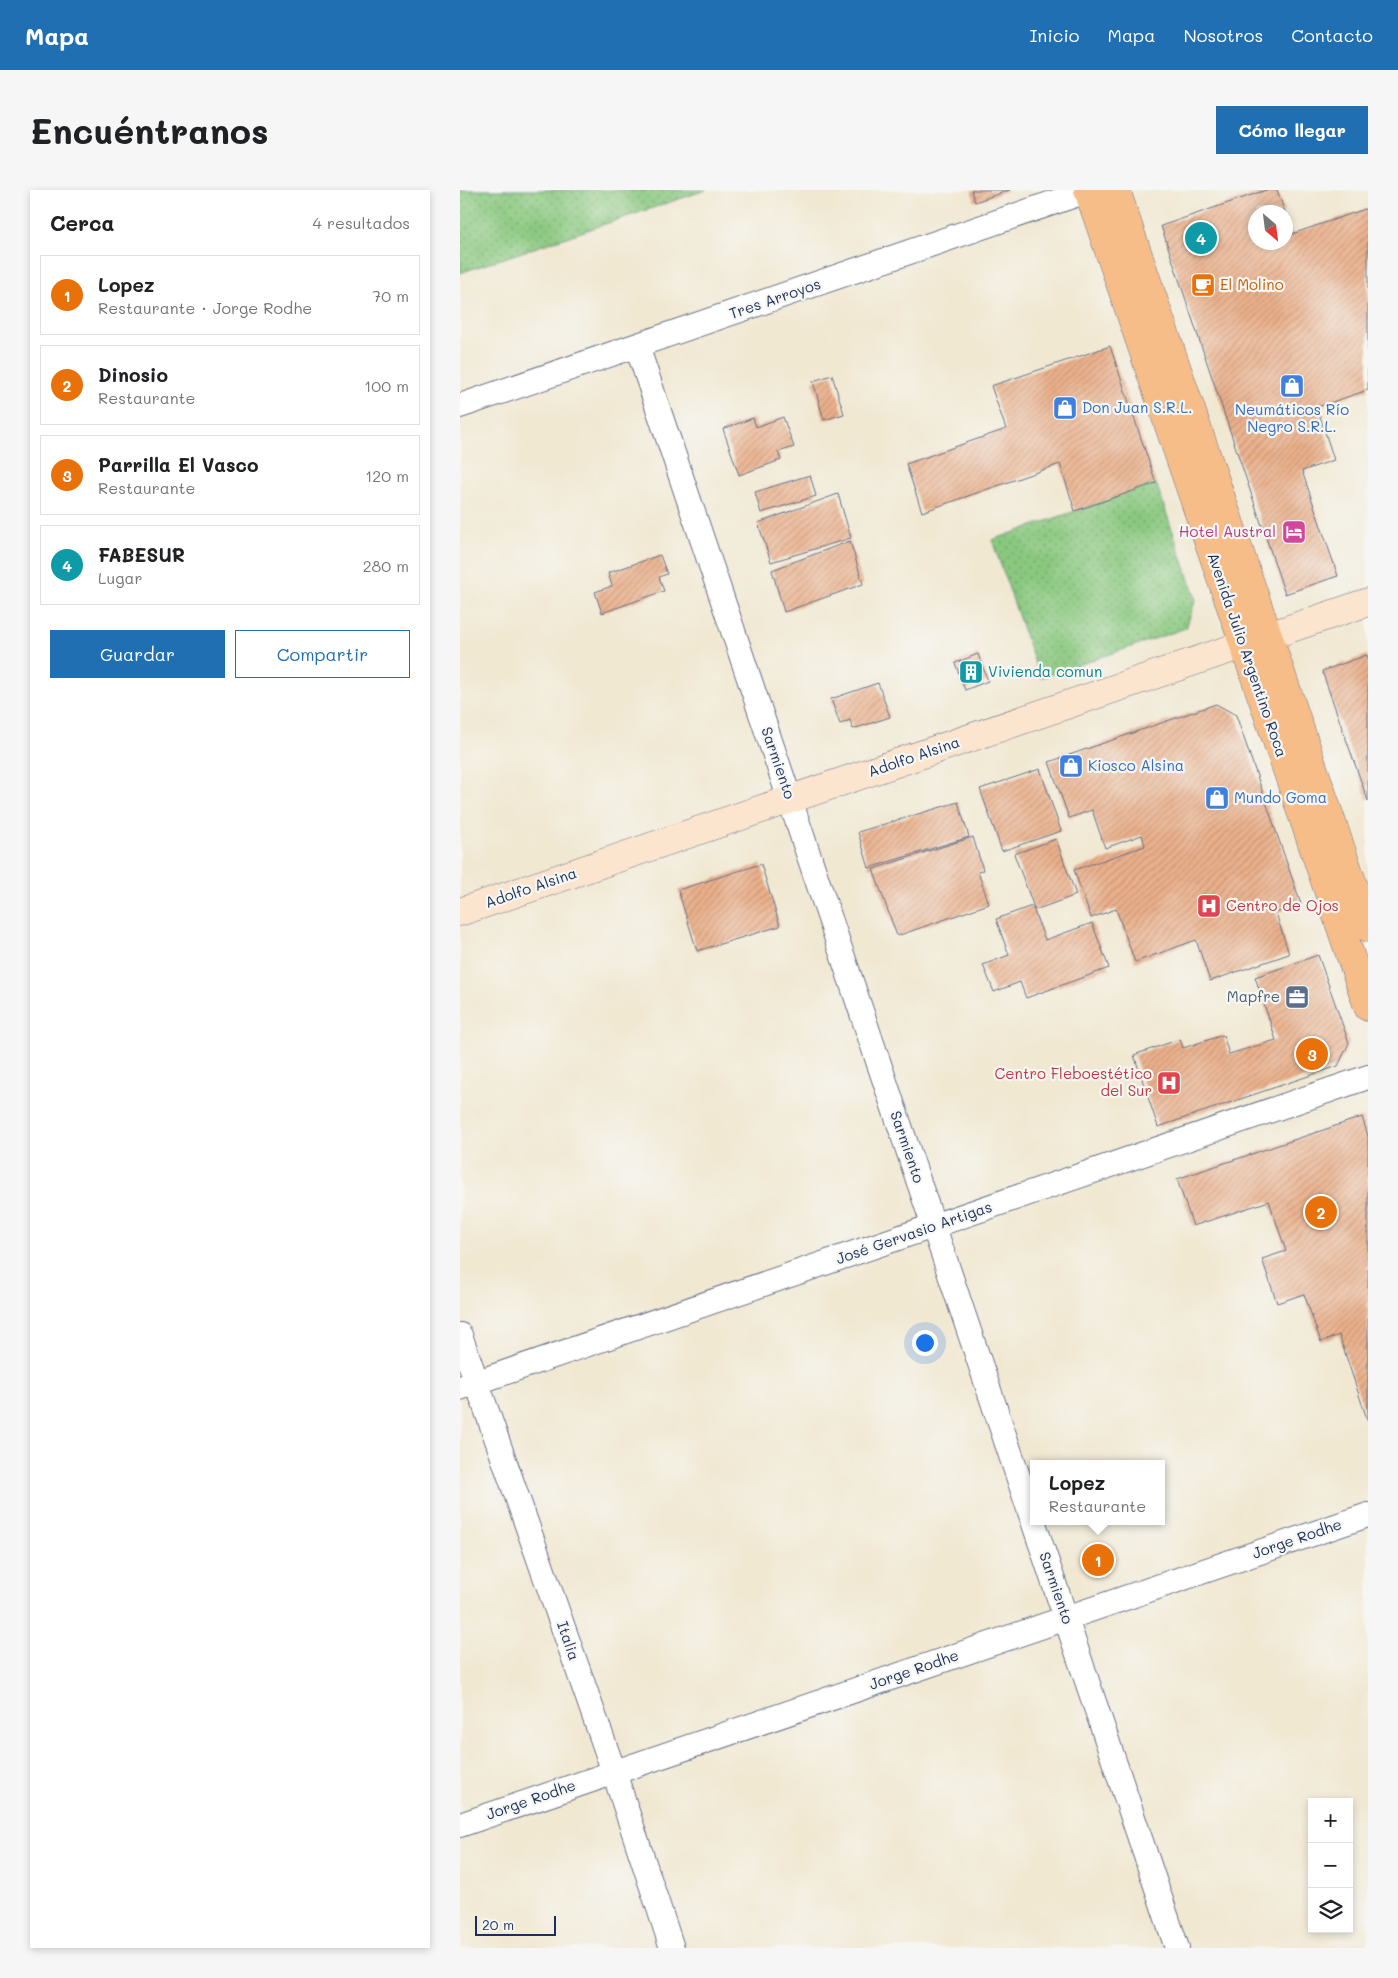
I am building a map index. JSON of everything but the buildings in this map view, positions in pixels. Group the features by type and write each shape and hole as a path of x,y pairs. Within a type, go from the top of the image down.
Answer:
{"main road":[{"name":"Avenida Julio Argentino Roca","path":"1089,190 1256,640 1368,928"},
{"name":"Avenida Julio Argentino Roca","path":"1116,190 1368,1006"},
{"name":"Adolfo Alsina","path":"460,912 1368,602"}],"street":[{"name":"Tres Arroyos","path":"460,406 1089,190"},
{"name":"Sarmiento","path":"637,346 1030,1511"},
{"name":"José Gervasio Artigas","path":"468,1385 1368,1078"},
{"name":"Italia","path":"460,1335 468,1385 614,1772 672,1948"},
{"name":"Jorge Rodhe","path":"460,1824 1368,1515"},
{"name":"Sarmiento","path":"1035,1525 1177,1948"}],"green space":[{"path":"460,190 706,190 460,273"},
{"path":"1156,483 1196,599 1186,628 1040,678 992,540"}],"place":[{"name":"FABESUR","path":"1201,238"},
{"name":"El Molino","path":"1203,285"},
{"name":"Neumáticos Río Negro S.R.L.","path":"1292,386"},
{"name":"Don Juan S.R.L.","path":"1065,408"},
{"name":"Hotel Austral","path":"1294,532"},
{"name":"Vivienda comun","path":"971,672"},
{"name":"Kiosco Alsina","path":"1071,766"},
{"name":"Mundo Goma","path":"1217,798"},
{"name":"Centro de Ojos","path":"1209,906"},
{"name":"Mapfre","path":"1297,997"},
{"name":"Parrilla El Vasco","path":"1312,1054"},
{"name":"Centro Fleboestético del Sur","path":"1169,1083"},
{"name":"Dinosio","path":"1321,1212"},
{"name":"Lopez","path":"1098,1560"}]}
